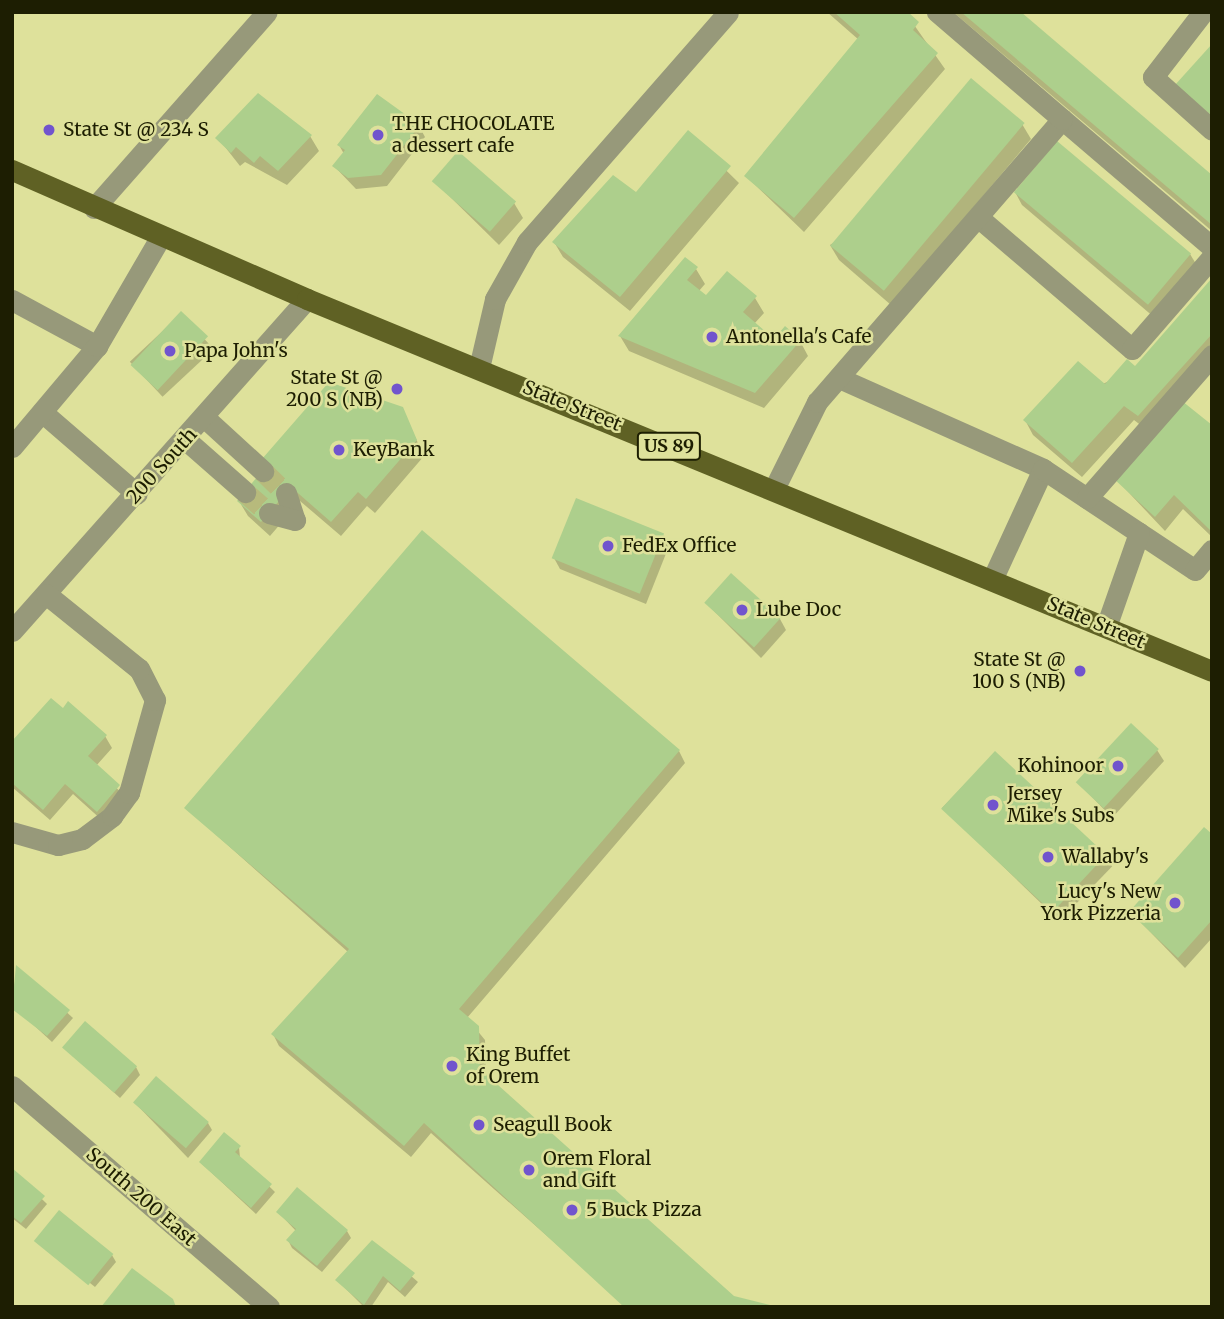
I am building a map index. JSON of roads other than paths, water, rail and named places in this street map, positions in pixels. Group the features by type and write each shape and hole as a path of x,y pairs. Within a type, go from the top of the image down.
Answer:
{"main road":[{"name":"State Street","path":"12,171 307,299 1212,671"}],"street":[{"path":"94,208 267,12"},
{"path":"479,368 495,299 527,242 728,12"},
{"path":"937,12 1212,247"},
{"path":"1203,12 1153,76 1212,130"},
{"path":"774,489 802,425 839,378 979,218 1062,118"},
{"path":"979,218 1132,348 1212,257"},
{"path":"12,447 97,346 161,236"},
{"name":"200 South","path":"12,631 195,429 307,299"},
{"path":"12,300 97,346"},
{"path":"1087,498 1212,355"},
{"path":"839,378 1043,469 1195,570 1212,550"},
{"path":"42,412 136,494"},
{"path":"195,429 253,481 195,429"},
{"path":"992,580 1043,469"},
{"path":"277,503 295,520"},
{"path":"1107,627 1139,533"},
{"path":"12,832 58,845 82,839 112,816 129,793 155,700 139,669 46,594"},
{"name":"South 200 East","path":"12,1086 269,1307"}],"tunnel":[{"path":"263,471 286,493"},
{"path":"245,492 269,513"}],"place":[{"name":"State St @ 234 S","path":"49,130"},
{"name":"THE CHOCOLATE a dessert cafe","path":"378,135"},
{"name":"Antonella's Cafe","path":"712,337"},
{"name":"Papa John's","path":"170,351"},
{"name":"State St @ 200 S (NB)","path":"397,389"},
{"name":"KeyBank","path":"339,450"},
{"name":"FedEx Office","path":"608,546"},
{"name":"Lube Doc","path":"742,610"},
{"name":"State St @ 100 S (NB)","path":"1080,671"},
{"name":"Kohinoor","path":"1118,766"},
{"name":"Jersey Mike's Subs","path":"993,805"},
{"name":"Wallaby's","path":"1048,857"},
{"name":"Lucy's New York Pizzeria","path":"1175,903"},
{"name":"King Buffet of Orem","path":"452,1066"},
{"name":"Seagull Book","path":"479,1125"},
{"name":"Orem Floral and Gift","path":"529,1170"},
{"name":"5 Buck Pizza","path":"572,1210"}]}
